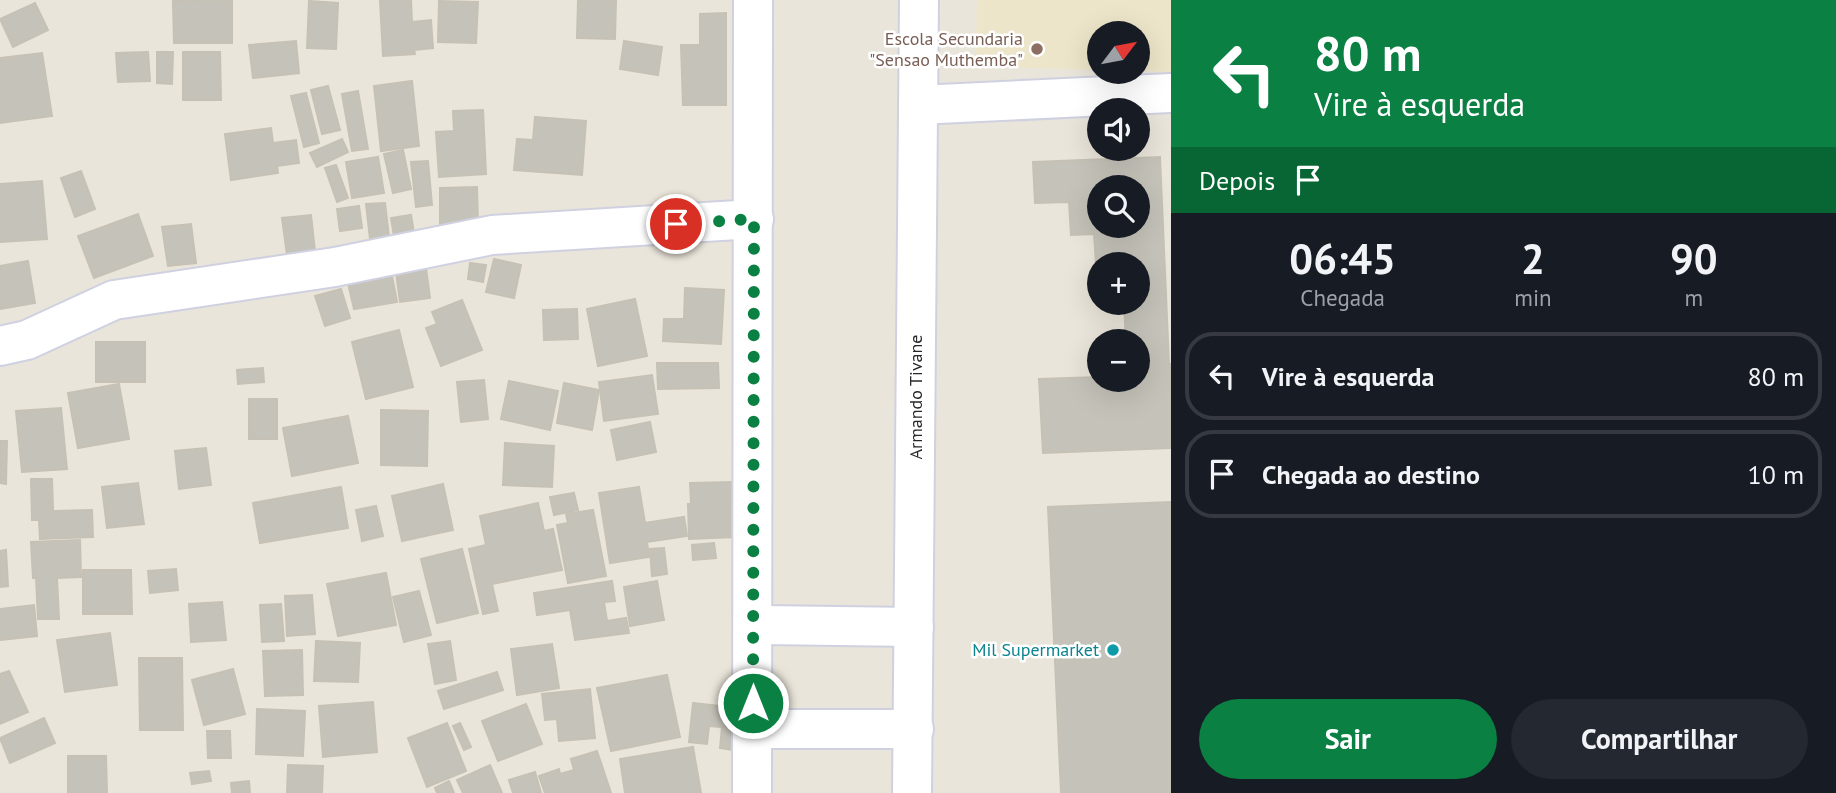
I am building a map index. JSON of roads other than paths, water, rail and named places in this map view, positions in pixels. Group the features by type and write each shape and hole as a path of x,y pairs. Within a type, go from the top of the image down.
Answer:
{"street":[{"path":"752,793 753,0"},
{"name":"Armando Tivane","path":"912,793 919,0"},
{"path":"918,105 1171,93"},
{"path":"0,346 27,340 114,300 335,267 492,235 754,219"},
{"path":"753,625 914,627"},
{"path":"753,729 914,729"}],"place":[{"name":"Escola Secundaria \"Sensao Muthemba\"","path":"1037,49"},
{"name":"Mil Supermarket","path":"1113,650"}]}
